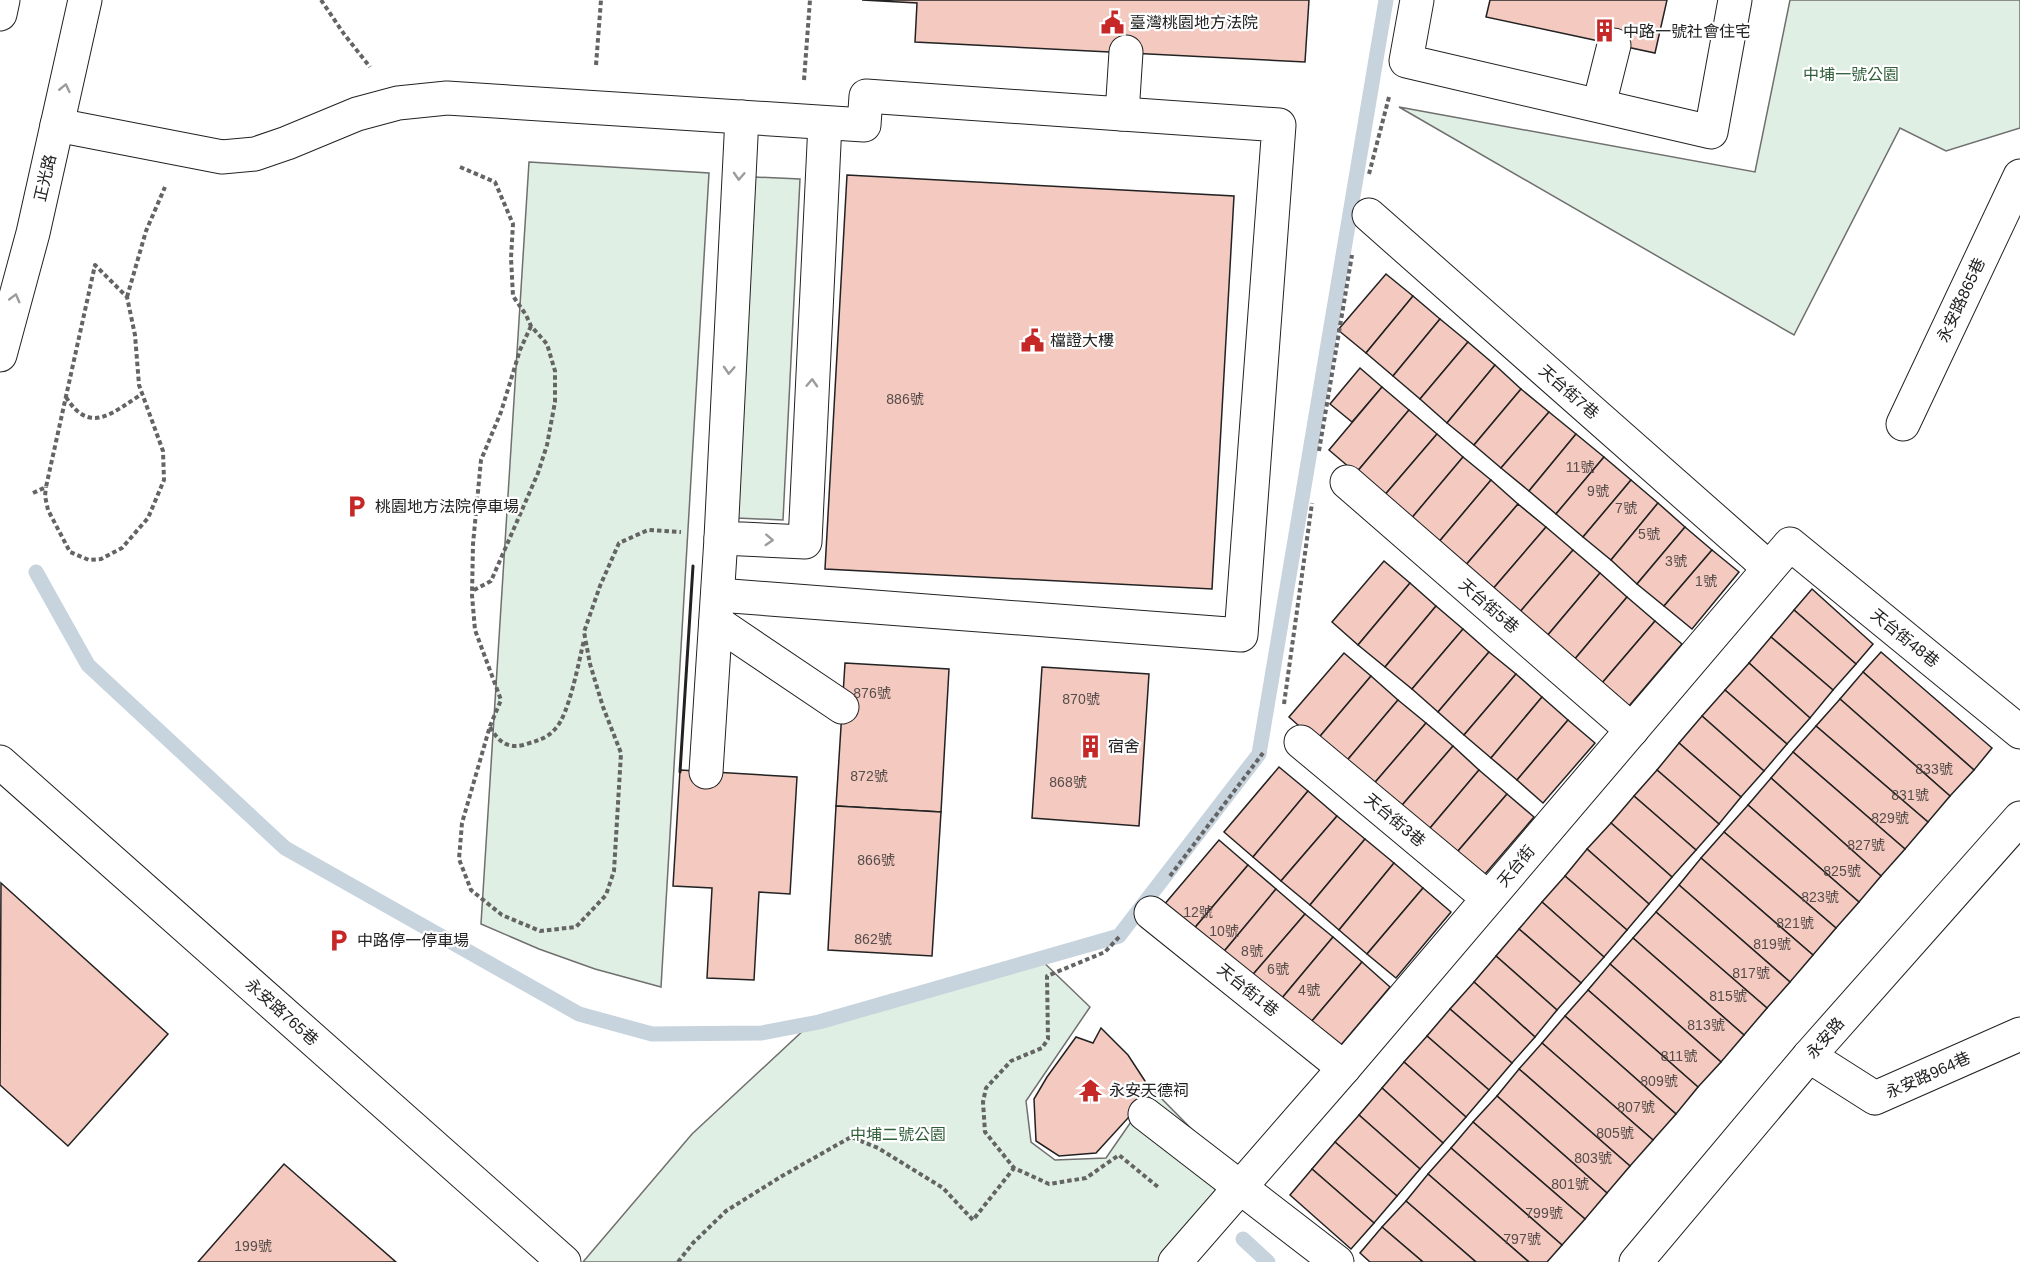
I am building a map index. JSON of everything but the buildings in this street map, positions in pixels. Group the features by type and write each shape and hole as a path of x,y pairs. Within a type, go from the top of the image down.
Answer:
{"street":[{"path":"0,14 3,0"},
{"name":"正光路","path":"0,355 33,233 85,0"},
{"path":"1417,0 1406,61 1712,132 1736,0"},
{"path":"1599,105 1614,45"},
{"path":"1122,114 1126,52"},
{"path":"57,125 222,157 255,154 288,143 357,114 398,103 447,98 864,125 866,96 1280,125 1241,635 717,609"},
{"path":"706,772 721,538 742,117"},
{"path":"721,538 805,542 813,122"},
{"name":"永安路865巷","path":"1903,424 2020,176"},
{"name":"天台街7巷","path":"1369,215 1769,568"},
{"name":"天台街5巷","path":"1347,482 1632,729"},
{"name":"天台街","path":"1240,1188 1790,544"},
{"name":"天台街48巷","path":"1790,544 2020,732"},
{"path":"717,609 842,707"},
{"name":"天台街3巷","path":"1301,742 1488,898"},
{"name":"永安路765巷","path":"0,762 564,1262"},
{"name":"永安路","path":"1636,1262 1809,1056 2020,818"},
{"name":"天台街1巷","path":"1151,913 1344,1068"},
{"name":"永安路964巷","path":"1809,1056 1875,1098 2020,1034"},
{"path":"1145,1114 1337,1262"},
{"path":"1175,1262 1240,1188"}],"path":[{"path":"321,0 344,34 398,103"},
{"path":"593,107 601,0"},
{"path":"810,0 813,122"},
{"path":"127,297 95,265 46,487 48,510 70,552 89,560 101,559 122,548 148,518 164,480 163,451 139,386 135,335 127,297 147,231 180,149"},
{"path":"460,167 495,182 513,224 511,258 513,296 531,326 547,344 555,370 555,402 547,445 538,472 491,581 472,591"},
{"path":"531,326 520,351 501,412 481,460 473,544 472,591 475,630 501,700 490,726 462,823 459,859 471,890 502,915 540,931 576,927 606,895 614,871 621,753 603,707 584,632 600,586 620,543 648,530 677,531 721,538"},
{"path":"66,396 82,417 101,418 142,394"},
{"path":"33,493 46,487"},
{"path":"490,726 496,738 503,744 519,746 544,739 558,727 572,692 585,636"},
{"path":"1048,1039 1042,1048 1011,1061 986,1088 983,1102 985,1132 1014,1168 1050,1184 1086,1178 1119,1155 1158,1187"},
{"path":"678,1262 693,1243 726,1211 851,1137 878,1148 943,1188 973,1220 1014,1168"}],"green space":[{"name":"中埔一號公園","path":"1790,0 2020,0 2020,128 1946,151 1900,128 1794,335 1399,107 1755,172"},
{"path":"529,162 709,173 661,987 595,969 539,949 481,924"},
{"path":"754,177 800,179 783,520 737,518"},
{"name":"中埔二號公園","path":"1037,956 1090,1007 1026,1101 1031,1142 1055,1160 1106,1158 1153,1090 1242,1180 1171,1262 583,1262 692,1134 806,1028"}],"waterway":[{"path":"36,572 88,665 285,848 579,1014 652,1034 762,1033 819,1022 1119,936 1259,754 1386,0"},
{"path":"1243,1239 1268,1262"}],"wall":[{"path":"680,772 693,566"}],"place":[{"name":"臺灣桃園地方法院","path":"1112,22"},
{"name":"中路一號社會住宅","path":"1605,31"},
{"name":"檔證大樓","path":"1032,340"},
{"name":"桃園地方法院停車場","path":"357,506"},
{"name":"宿舍","path":"1090,746"},
{"name":"中路停一停車場","path":"339,940"},
{"name":"永安天德祠","path":"1091,1090"}]}
